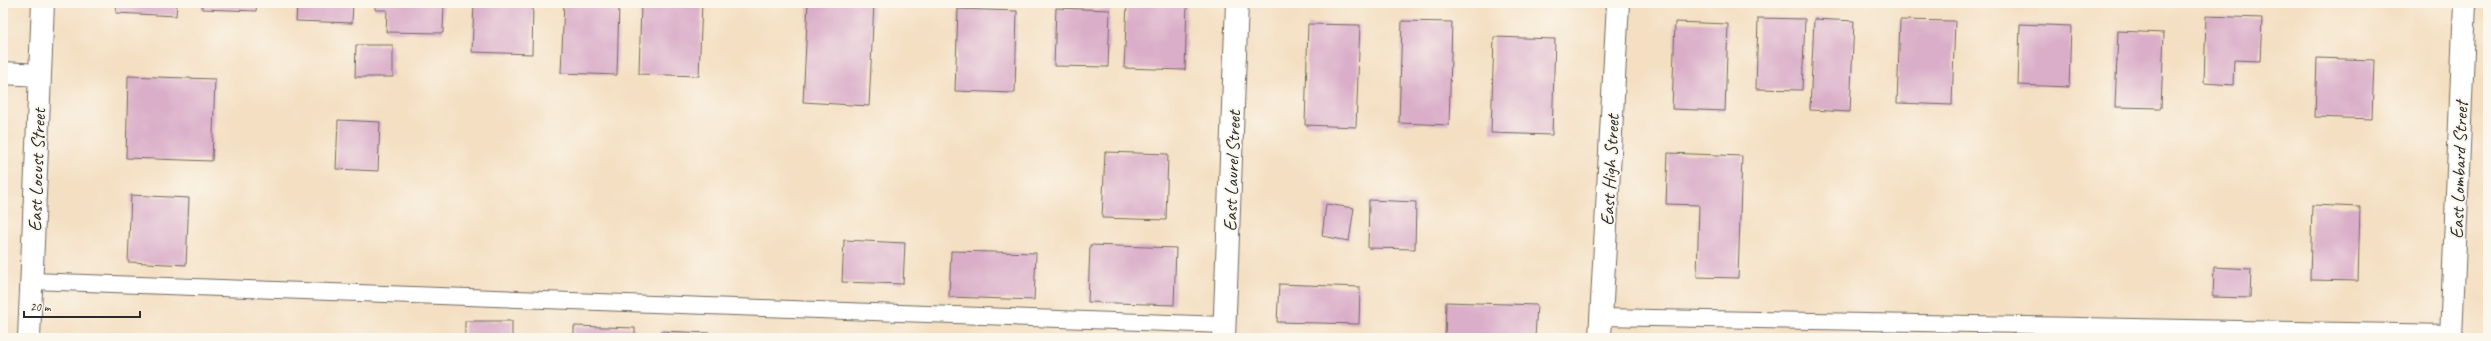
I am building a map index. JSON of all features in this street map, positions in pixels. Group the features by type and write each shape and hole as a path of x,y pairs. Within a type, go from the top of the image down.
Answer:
{"street":[{"name":"East Locust Street","path":"29,338 43,3"},
{"name":"East Laurel Street","path":"1224,332 1237,3"},
{"name":"East High Street","path":"1600,327 1618,3"},
{"name":"East Lombard Street","path":"2451,336 2465,3"},
{"path":"3,73 39,75"}],"lane":[{"path":"32,281 1224,332"},
{"path":"1600,327 2451,336"}],"building":[{"path":"117,3 177,3 176,16 116,13"},
{"path":"202,3 257,3 256,11 202,9"},
{"path":"297,3 353,3 352,23 296,21"},
{"path":"375,3 444,3 443,33 386,32 387,10 375,10"},
{"path":"474,3 533,3 532,54 472,52"},
{"path":"564,3 619,3 617,75 561,73"},
{"path":"641,3 702,3 699,76 639,74"},
{"path":"808,3 874,3 869,106 803,102"},
{"path":"1127,3 1187,3 1185,70 1124,68"},
{"path":"1056,8 1110,10 1108,67 1054,66"},
{"path":"958,9 1017,11 1015,93 955,91"},
{"path":"2206,16 2262,18 2260,61 2234,60 2233,85 2204,83"},
{"path":"1758,18 1805,19 1802,90 1756,89"},
{"path":"1814,19 1854,21 1850,112 1810,110"},
{"path":"1900,20 1955,21 1952,105 1897,103"},
{"path":"1402,21 1452,22 1449,125 1399,123"},
{"path":"1675,22 1728,24 1725,111 1672,109"},
{"path":"1308,24 1360,25 1356,127 1305,125"},
{"path":"2020,24 2071,26 2069,87 2018,85"},
{"path":"2118,31 2164,33 2161,108 2115,107"},
{"path":"1494,37 1555,39 1552,135 1491,133"},
{"path":"356,45 393,45 393,77 355,77"},
{"path":"2317,58 2374,60 2372,119 2315,117"},
{"path":"128,76 215,79 212,161 126,158"},
{"path":"338,120 380,122 378,171 336,169"},
{"path":"1105,152 1168,154 1166,220 1102,218"},
{"path":"1668,153 1742,156 1738,278 1697,277 1699,205 1666,204"},
{"path":"131,195 189,198 186,265 128,262"},
{"path":"1369,200 1416,202 1415,249 1368,248"},
{"path":"1326,204 1354,208 1349,241 1322,236"},
{"path":"2312,205 2360,207 2358,281 2310,280"},
{"path":"844,240 905,243 903,284 842,282"},
{"path":"1090,245 1176,248 1174,305 1088,302"},
{"path":"951,251 1036,253 1034,300 949,297"},
{"path":"2214,267 2251,269 2250,298 2213,297"},
{"path":"1279,284 1360,287 1359,324 1277,322"},
{"path":"1446,302 1537,305 1535,338 1445,338"},
{"path":"465,321 512,321 512,338 465,338"},
{"path":"574,326 635,328 635,338 574,338"},
{"path":"661,331 710,333 710,338 660,338"}]}
